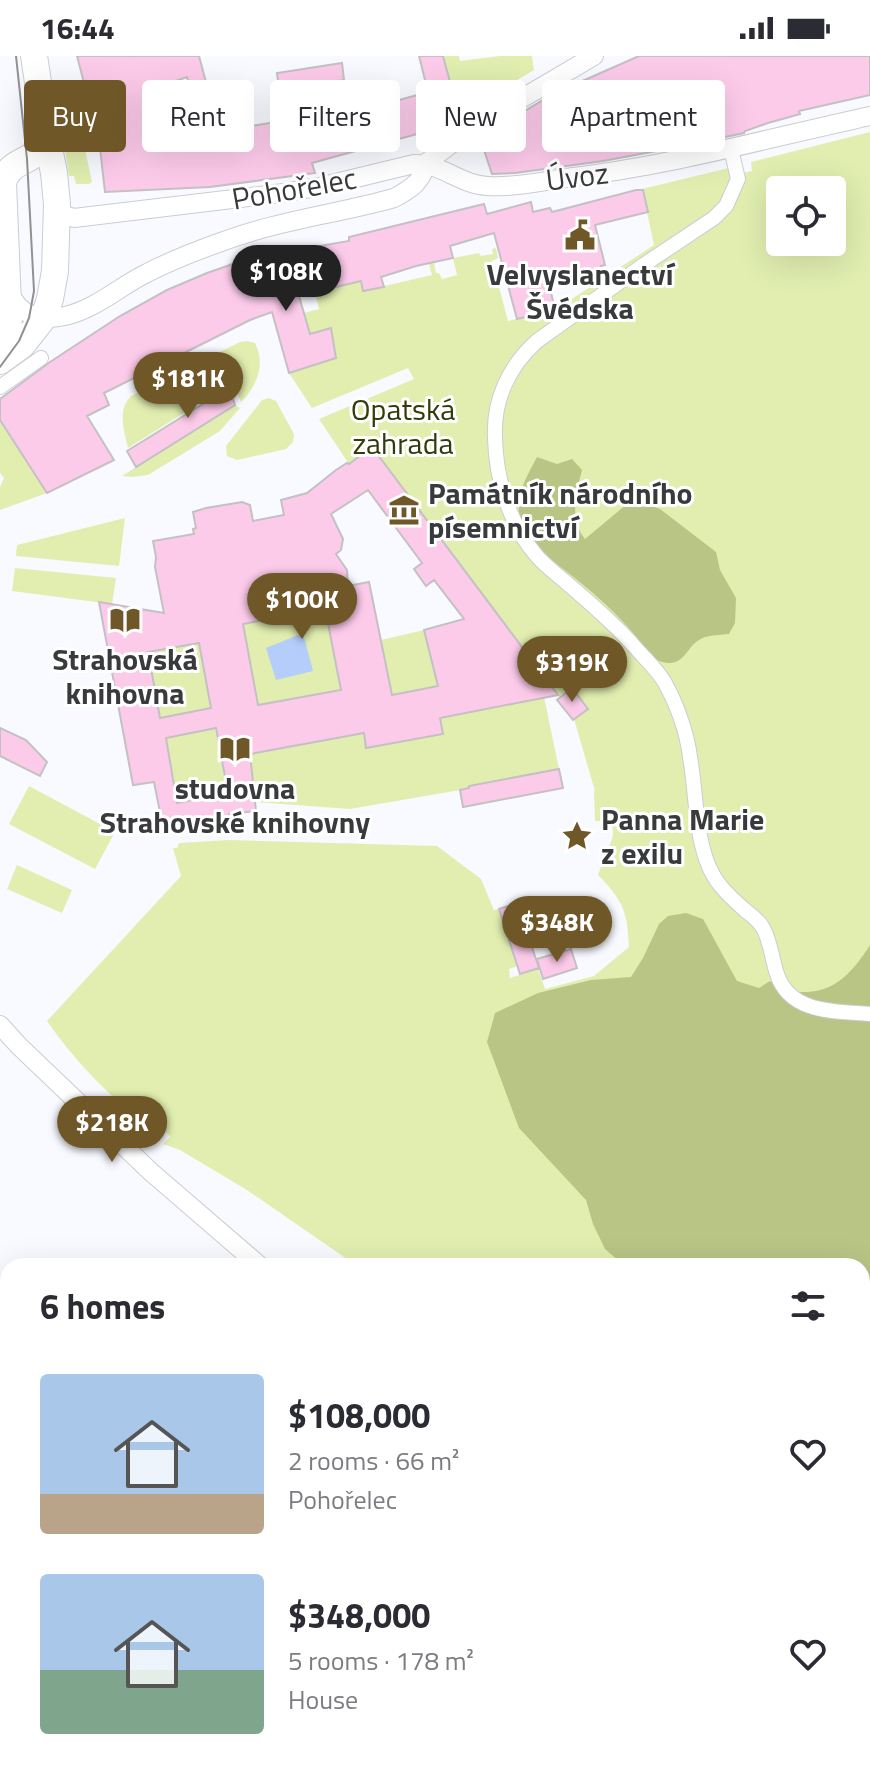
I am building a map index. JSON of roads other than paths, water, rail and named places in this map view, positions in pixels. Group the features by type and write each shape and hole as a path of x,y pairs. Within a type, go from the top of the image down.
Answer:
{"main road":[{"path":"34,56 38,80"},
{"path":"0,354 9,329 2,178 11,168 37,152"},
{"path":"0,361 22,345 44,317 55,271 66,211 50,152"}],"street":[{"path":"426,163 475,126 594,56"},
{"name":"Úvoz","path":"426,163 476,185 489,187 621,171 870,116"},
{"path":"731,149 738,179 726,206 714,218 645,264 523,354 513,368 499,403 494,425 495,451 501,488 515,523 537,556 616,625 664,681 690,755 706,858 716,881 759,922 766,933 781,984 789,995 814,1008 870,1014"},
{"name":"Pohořelec","path":"44,317 66,316 76,312 145,274 222,241 394,198 420,180 426,163 283,193 66,211"},
{"path":"8,286 22,311 44,317"},
{"path":"0,387 41,358"},
{"path":"0,1025 151,1172 251,1258"}],"water":[{"path":"303,633 313,671 276,680 266,648"}],"tram line":[{"path":"0,367 19,341 29,318 34,291 27,159 16,56"}],"place":[{"name":"Velvyslanectví Švédska","path":"580,235"},
{"name":"Památník národního písemnictví","path":"404,510"},
{"name":"Strahovská knihovna","path":"125,620"},
{"name":"studovna Strahovské knihovny","path":"235,749"},
{"name":"Panna Marie z exilu","path":"577,836"}],"park label":[{"name":"Opatská zahrada","path":"403,426"}]}
